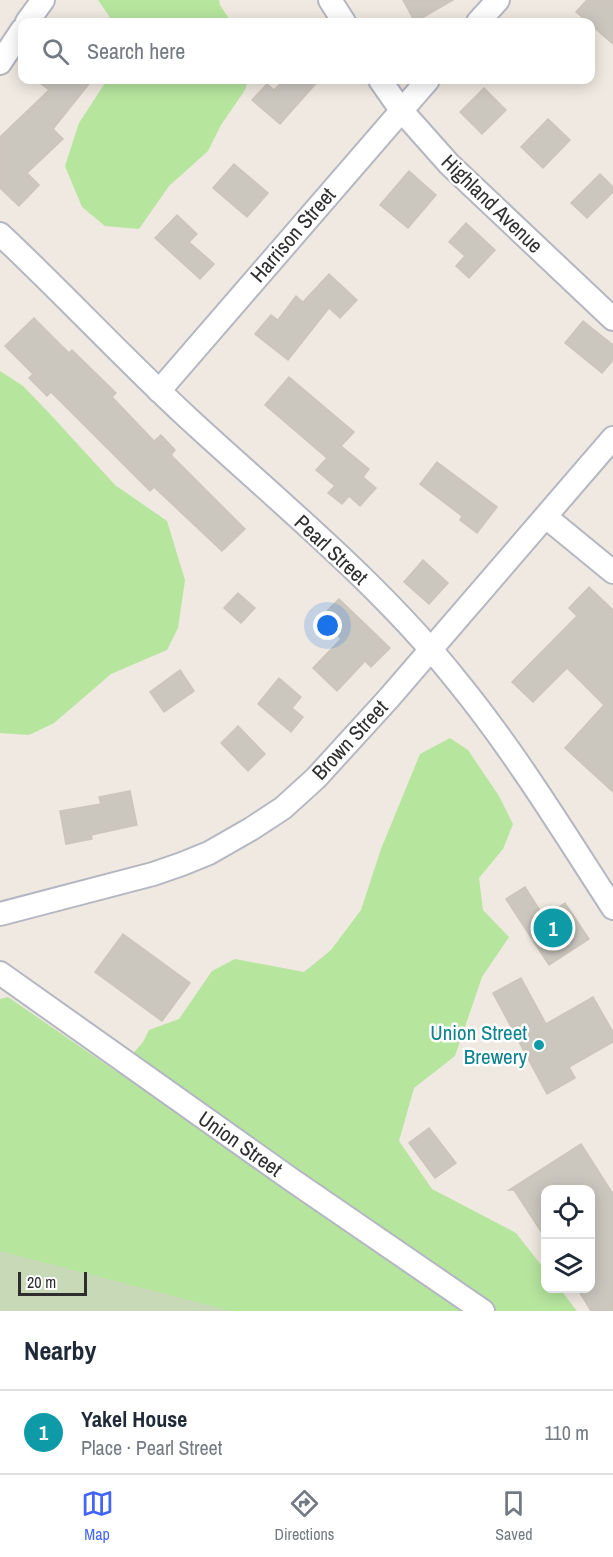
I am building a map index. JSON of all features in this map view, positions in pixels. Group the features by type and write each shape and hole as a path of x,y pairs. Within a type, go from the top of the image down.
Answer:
{"street":[{"path":"30,18 43,0"},
{"path":"330,0 341,18"},
{"path":"482,18 498,0"},
{"path":"0,63 18,36"},
{"name":"Highland Avenue","path":"383,84 400,110 449,164 613,319"},
{"name":"Harrison Street","path":"159,391 424,84"},
{"name":"Pearl Street","path":"0,234 159,391 356,572 430,650 457,680 501,737 613,908"},
{"name":"Brown Street","path":"0,915 153,874 182,864 209,853 283,808 316,778 613,438"},
{"path":"546,517 613,572"},
{"name":"Union Street","path":"0,973 282,1173 483,1311"}],"green space":[{"path":"98,0 219,0 228,18 110,18"},
{"path":"104,84 247,84 208,151 169,186 139,229 105,226 82,207 65,166 79,123"},
{"path":"0,371 23,386 115,485 167,521 185,580 178,628 167,650 111,674 54,723 29,735 0,733"},
{"path":"450,738 468,750 499,796 513,824 503,849 479,878 483,910 509,937 482,977 455,1056 414,1088 399,1141 432,1189 516,1233 541,1265 541,1293 563,1293 577,1311 0,1311 0,999 8,997 117,1072 143,1042 149,1030 179,1019 212,971 235,959 304,972 331,950 361,910 381,849 420,754"},
{"path":"0,1251 231,1311 0,1311"}],"building":[{"path":"403,0 453,0 422,18 413,18"},
{"path":"587,0 613,0 613,44 595,28 595,18 583,18 576,12"},
{"path":"41,84 89,84 53,129 63,139 27,173 39,185 19,206 0,188 0,137 49,90"},
{"path":"267,84 274,90 280,84 315,84 280,124 252,100"},
{"path":"484,88 506,110 482,134 460,112"},
{"path":"548,119 570,140 543,168 521,147"},
{"path":"234,164 268,193 247,217 213,188"},
{"path":"409,171 436,195 408,228 380,205"},
{"path":"600,174 613,187 613,192 587,218 571,203"},
{"path":"177,215 197,234 189,242 214,264 200,279 155,238"},
{"path":"466,223 495,250 469,278 456,266 465,256 449,242"},
{"path":"329,274 357,300 340,318 329,308 288,360 255,334 271,315 278,320 296,296 303,302"},
{"path":"34,318 69,353 72,350 116,393 112,397 154,441 161,435 175,450 171,455 245,529 222,551 154,487 150,491 51,392 47,396 29,378 33,374 5,346"},
{"path":"583,321 613,345 613,360 602,373 565,343"},
{"path":"289,377 354,432 341,446 369,469 363,477 376,488 360,506 349,496 342,504 328,493 335,486 316,470 327,458 265,405"},
{"path":"437,462 497,507 477,533 460,520 462,516 420,484"},
{"path":"423,560 448,583 429,604 404,582"},
{"path":"589,587 613,610 613,792 565,748 604,705 567,668 533,702 512,682 577,616 569,608"},
{"path":"238,593 255,608 241,623 224,608"},
{"path":"339,599 390,648 371,667 365,661 337,691 313,668 341,639 320,618"},
{"path":"180,670 194,691 164,712 150,692"},
{"path":"279,678 301,697 292,708 303,717 291,732 258,704"},
{"path":"238,726 265,754 248,771 221,743"},
{"path":"130,791 137,825 91,835 92,839 66,844 60,811 101,804 99,797"},
{"path":"525,887 544,917 565,903 589,939 549,965 506,899"},
{"path":"123,934 190,983 162,1021 95,972"},
{"path":"521,978 546,1024 593,997 613,1032 613,1042 569,1067 575,1078 547,1094 493,993"},
{"path":"429,1128 456,1163 435,1178 409,1143"},
{"path":"581,1144 613,1194 613,1311 591,1311 580,1293 595,1293 595,1185 541,1185 541,1231 514,1190 509,1190"}],"place":[{"name":"Yakel House","path":"553,928"},
{"name":"Union Street Brewery","path":"539,1045"}]}
